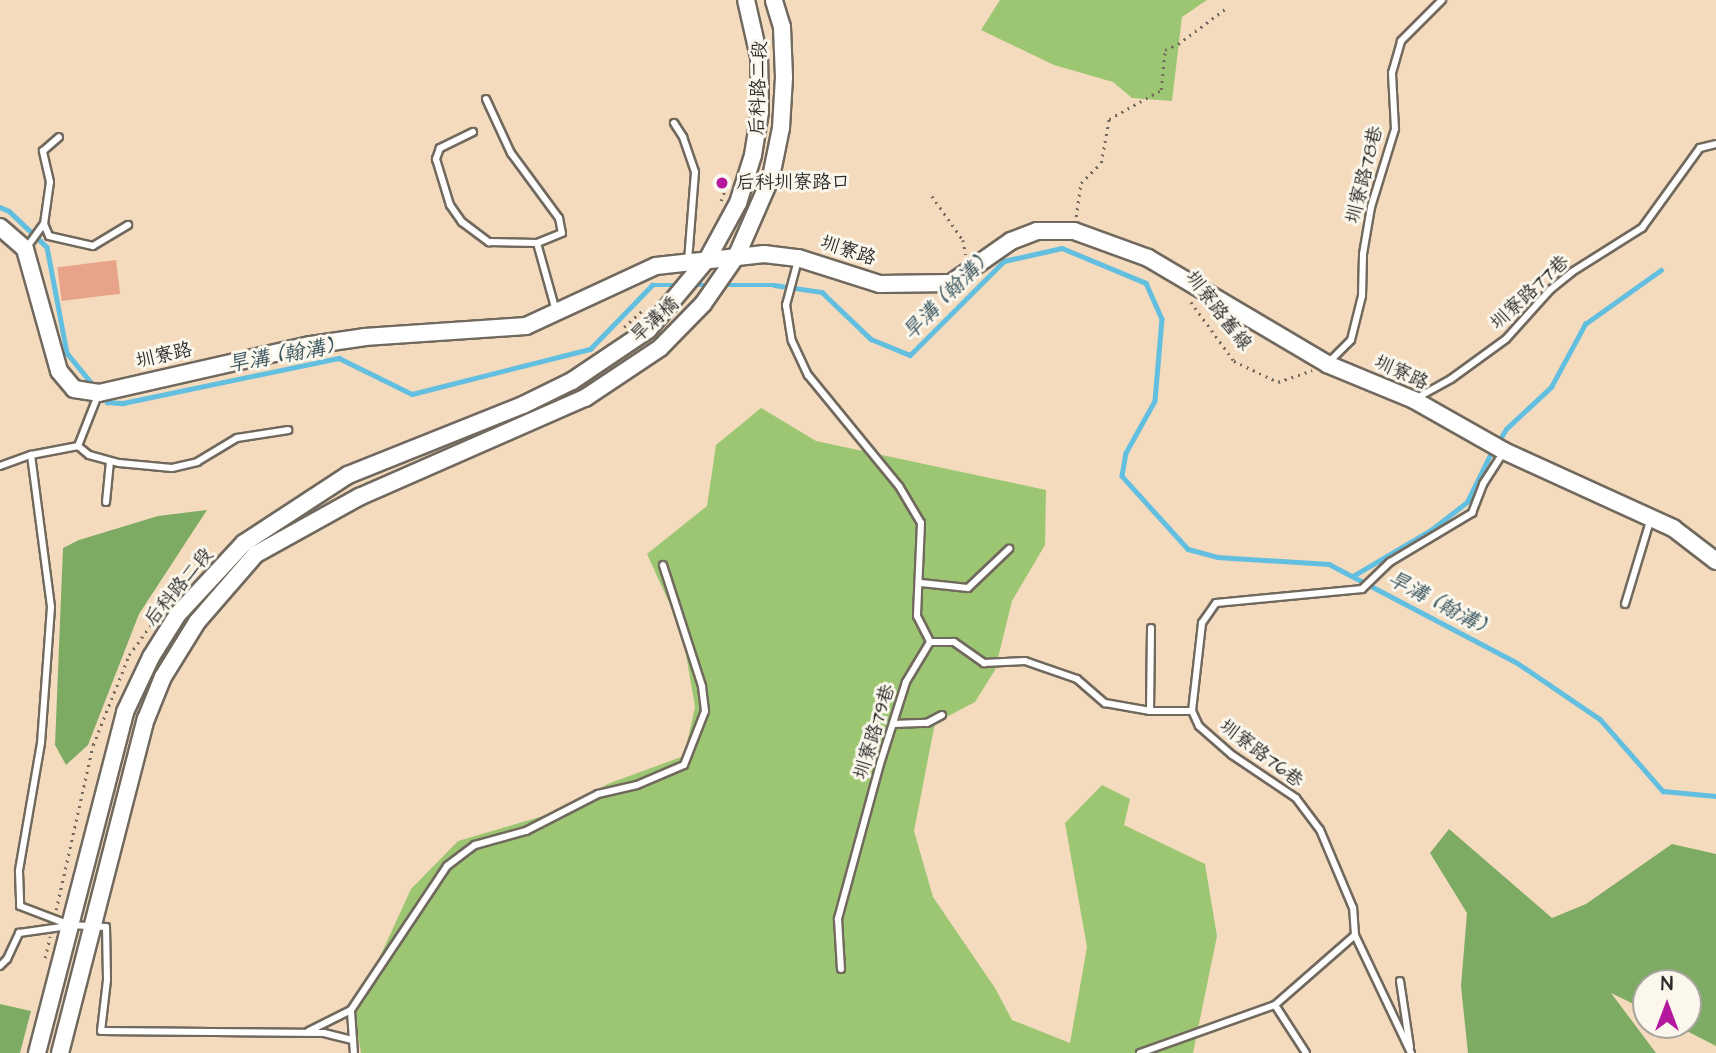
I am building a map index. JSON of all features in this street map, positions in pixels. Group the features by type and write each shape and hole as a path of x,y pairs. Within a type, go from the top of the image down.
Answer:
{"street":[{"name":"后科路二段","path":"708,258 738,203 752,155 760,112 759,57 746,0"},
{"name":"后科路二段","path":"737,255 771,177 781,128 782,27 774,0"},
{"path":"0,227 25,249 59,371 74,389 99,393"},
{"name":"圳寮路","path":"99,393 311,345 365,337 526,326 656,266 737,255 798,258 880,284 951,283 1011,241 1037,231 1074,231 1148,258 1328,363 1414,400 1504,451 1578,487 1673,528 1716,561"},
{"name":"旱溝橋","path":"585,398 660,348 702,304 737,255"},
{"name":"旱溝橋","path":"572,381 648,330 708,258"},
{"name":"后科路二段","path":"37,1053 71,925 100,798 125,712 150,657 178,614 244,543 348,475 469,428 572,381"},
{"name":"后科路二段","path":"60,1053 146,719 163,677 197,622 257,554 359,497 585,398"}],"lane":[{"name":"圳寮路78巷","path":"1328,363 1352,340 1362,296 1363,254 1371,206 1395,129 1392,72 1401,41 1442,0"},
{"path":"473,132 440,148 436,159 450,205 462,222 489,242 537,243 562,233 559,218 511,153 486,99"},
{"path":"674,123 683,137 695,172 688,262"},
{"path":"25,249 44,224 50,181 43,151 59,137"},
{"name":"圳寮路77巷","path":"1414,400 1451,379 1506,339 1550,290 1607,247 1626,240 1642,228 1700,148 1716,144"},
{"path":"44,224 49,236 93,246 128,225"},
{"path":"537,243 557,313"},
{"path":"798,258 786,305 792,341 808,375 899,486 921,523 921,583 917,616 930,642 954,642 985,663 1025,661 1077,679 1105,703 1150,712 1192,712 1202,622 1216,603 1362,589 1390,562 1472,513 1483,484 1504,451"},
{"path":"78,446 99,393"},
{"path":"78,446 89,455 110,461 172,468 197,462 237,438 288,430"},
{"path":"0,466 78,446"},
{"path":"31,456 51,607 41,743 19,871 20,906 71,925"},
{"path":"106,502 110,461"},
{"path":"1625,604 1651,517"},
{"path":"921,583 968,588 1009,549"},
{"path":"306,1033 351,1010 447,866 475,845 526,831 598,794 637,785 684,765 705,711 702,686 663,565"},
{"path":"1150,712 1151,628"},
{"name":"圳寮路79巷","path":"841,969 838,919 906,682 930,642"},
{"name":"圳寮路76巷","path":"1192,712 1199,726 1232,755 1296,797 1320,830 1353,908 1355,935 1411,1053"},
{"path":"893,724 927,723 942,715"},
{"path":"0,966 7,959 19,933 71,925 106,927 107,980 100,1031 324,1033 353,1040"},
{"path":"1140,1053 1275,1005 1355,935"},
{"path":"1400,981 1411,1053"},
{"path":"1275,1005 1306,1053"},
{"path":"351,1010 354,1053"}],"path":[{"path":"1074,231 1082,183 1101,163 1109,119 1161,90 1165,50 1178,44 1228,8"},
{"path":"932,196 963,240 970,272"},
{"name":"圳寮路舊線","path":"1190,300 1234,361 1263,376 1278,382 1328,363"}],"green space":[{"path":"1000,0 1207,0 1182,17 1172,101 1132,98 1113,82 1054,65 981,30"},
{"path":"761,408 816,441 1046,490 1045,545 1012,601 995,670 975,702 935,723 914,831 933,897 995,988 1012,1020 1070,1043 1087,947 1065,823 1102,785 1130,799 1124,825 1205,864 1217,936 1193,1053 361,1053 354,1013 411,889 458,841 543,816 610,783 684,756 695,707 682,631 647,554 707,506 716,445"},
{"path":"207,510 139,614 88,745 66,765 55,745 63,548 79,540 158,516"},
{"path":"1449,829 1552,918 1586,904 1672,844 1716,854 1716,1046 1702,1039 1702,969 1632,969 1632,1003 1611,993 1632,1021 1632,1039 1646,1039 1656,1053 1468,1053 1461,986 1467,913 1430,853"},
{"path":"0,1004 31,1011 20,1053 0,1053"}],"building":[{"path":"116,260 120,294 62,301 57,267"}],"waterway":[{"name":"旱溝 (翰溝)","path":"0,207 9,211 47,247 67,353 94,386"},
{"name":"旱溝 (翰溝)","path":"722,285 774,285 822,292 871,339 910,355 1004,261 1062,248 1146,283 1162,319 1155,401 1126,453 1122,476 1188,549 1217,557 1329,564 1516,662 1600,719 1663,791 1716,796"},
{"path":"1498,442 1506,429 1551,387 1585,324 1661,270"},
{"name":"旱溝 (翰溝)","path":"102,395 107,402 123,403 339,358 412,394 590,349 652,285 678,285"},
{"name":"旱溝 (翰溝)","path":"691,285 710,285"},
{"path":"1353,576 1431,530 1467,502 1493,449"}],"place":[{"name":"后科圳寮路口","path":"722,183"}]}
